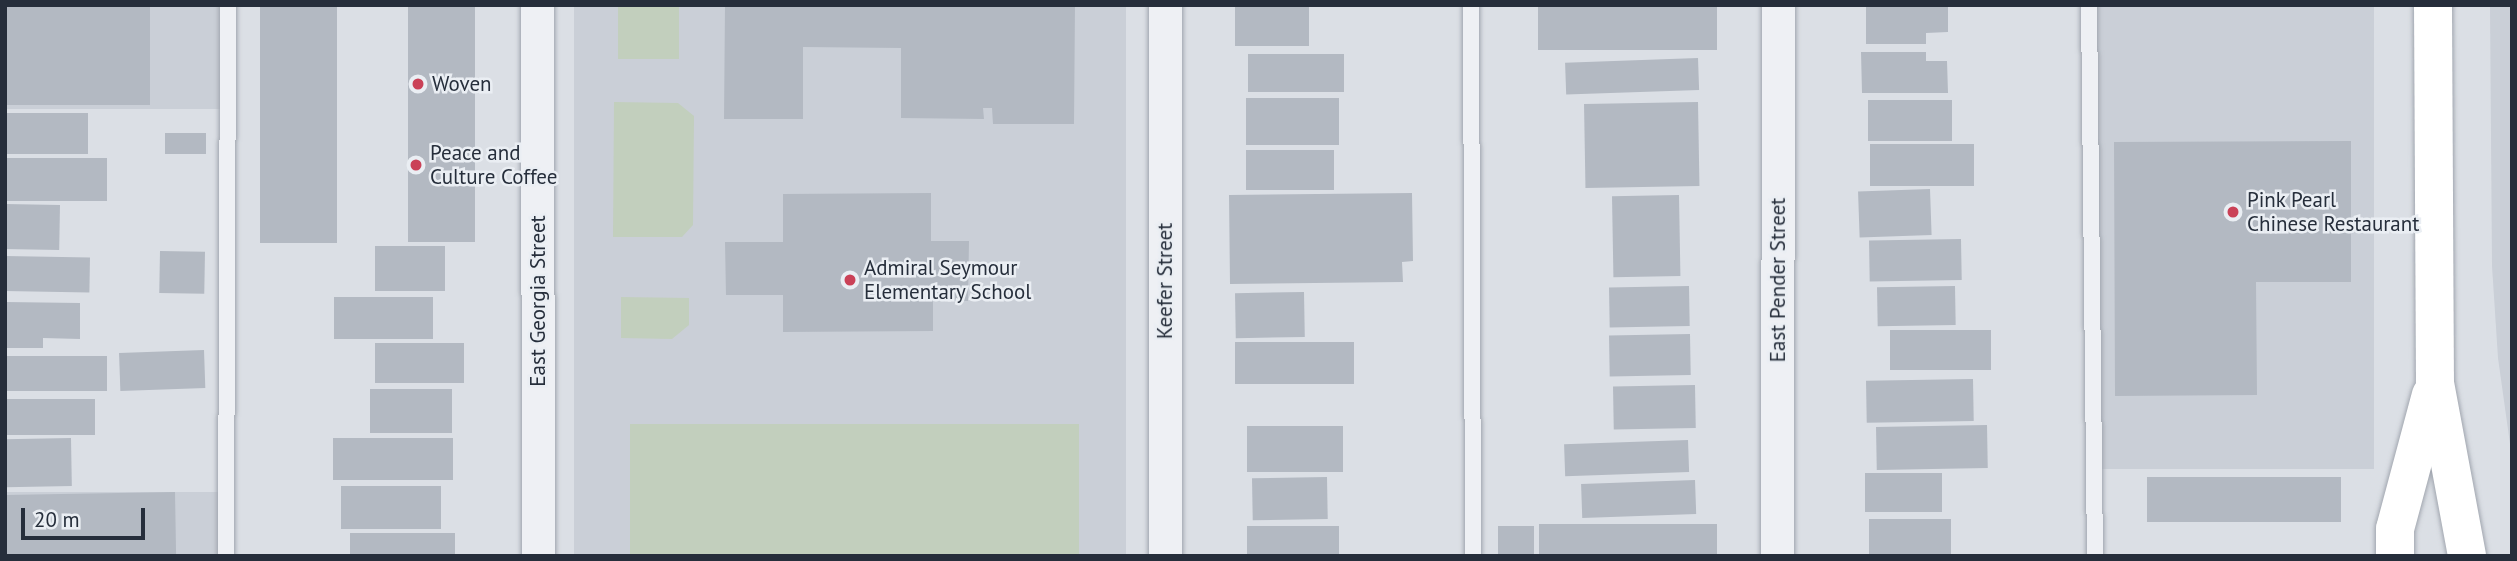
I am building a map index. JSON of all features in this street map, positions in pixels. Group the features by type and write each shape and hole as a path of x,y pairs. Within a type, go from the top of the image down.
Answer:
{"main road":[{"path":"2433,5 2435,383 2467,556"},
{"path":"2395,556 2395,529 2435,383"}],"street":[{"name":"East Georgia Street","path":"537,5 538,556"},
{"name":"Keefer Street","path":"1164,556 1165,5"},
{"name":"East Pender Street","path":"1777,556 1778,5"}],"lane":[{"path":"226,556 228,5"},
{"path":"1472,5 1473,556"},
{"path":"2089,5 2095,556"}],"shaded area":[{"path":"5,5 228,5 228,109 5,109"},
{"name":"Admiral Seymour Elementary School","path":"574,5 1126,5 1126,556 574,556"},
{"path":"2089,5 2374,5 2374,469 2089,469"},
{"path":"2490,5 2512,5 2512,458 2498,358 2492,266"},
{"path":"5,492 226,492 226,556 5,556"}],"green space":[{"path":"618,5 679,5 679,59 618,59"},
{"path":"614,102 678,103 694,116 693,225 682,237 613,237"},
{"path":"621,297 689,298 689,325 672,339 621,338"},
{"path":"630,424 1079,424 1079,554 630,554"}],"building":[{"path":"5,5 150,5 150,105 5,105"},
{"path":"260,5 337,5 337,243 260,243"},
{"path":"408,5 475,5 475,242 408,242"},
{"path":"725,5 1075,5 1074,124 993,124 992,108 983,108 984,119 901,118 901,48 803,47 803,119 724,119"},
{"path":"1538,5 1717,5 1717,50 1538,50"},
{"path":"1866,5 1948,5 1948,32 1926,33 1926,44 1866,44"},
{"path":"1235,7 1309,7 1309,46 1235,46"},
{"path":"1861,52 1926,52 1926,61 1947,61 1948,93 1862,93"},
{"path":"1248,54 1344,54 1344,92 1248,92"},
{"path":"1698,58 1699,90 1566,95 1565,63"},
{"path":"1246,98 1339,98 1339,145 1246,145"},
{"path":"1868,100 1952,100 1952,141 1868,141"},
{"path":"1698,102 1699,186 1585,188 1584,104"},
{"path":"5,113 88,113 88,154 5,154"},
{"path":"165,133 206,133 206,154 165,154"},
{"name":"Pink Pearl Chinese Restaurant","path":"2351,141 2351,282 2256,282 2257,395 2115,396 2114,142"},
{"path":"1870,144 1974,144 1974,186 1870,186"},
{"path":"1246,150 1334,150 1334,190 1246,190"},
{"path":"5,158 107,158 107,201 5,201"},
{"path":"1930,189 1932,235 1860,237 1858,192"},
{"path":"931,193 931,241 969,241 968,301 933,301 933,331 783,332 783,295 726,295 725,242 783,242 783,194"},
{"path":"1412,193 1413,261 1402,262 1403,282 1230,284 1229,195"},
{"path":"1679,195 1680,276 1613,277 1612,196"},
{"path":"5,204 60,205 59,250 5,249"},
{"path":"1961,239 1962,280 1870,282 1869,241"},
{"path":"375,246 445,246 445,291 375,291"},
{"path":"160,251 205,252 204,294 159,293"},
{"path":"5,256 90,257 89,292 5,291"},
{"path":"1689,286 1690,326 1610,327 1609,287"},
{"path":"1955,286 1956,325 1878,326 1877,287"},
{"path":"1304,292 1305,337 1236,338 1235,293"},
{"path":"334,297 433,297 433,339 334,339"},
{"path":"5,302 80,303 80,339 43,338 43,348 5,348"},
{"path":"1890,330 1991,330 1991,370 1890,370"},
{"path":"1690,334 1691,375 1610,376 1609,335"},
{"path":"1235,342 1354,342 1354,384 1235,384"},
{"path":"375,343 464,343 464,383 375,383"},
{"path":"204,350 205,388 120,391 119,353"},
{"path":"5,356 107,356 107,391 5,391"},
{"path":"1973,379 1974,421 1867,423 1866,381"},
{"path":"1695,385 1696,428 1614,429 1613,386"},
{"path":"370,389 452,389 452,433 370,433"},
{"path":"5,399 95,399 95,435 5,435"},
{"path":"1987,425 1988,468 1877,470 1876,427"},
{"path":"1247,426 1343,426 1343,472 1247,472"},
{"path":"71,438 72,486 6,487 5,439"},
{"path":"333,438 453,438 453,480 333,480"},
{"path":"1688,440 1689,472 1565,476 1564,444"},
{"path":"1865,473 1942,473 1942,512 1865,512"},
{"path":"1327,477 1328,519 1253,520 1252,478"},
{"path":"2147,477 2341,477 2341,522 2147,522"},
{"path":"1695,480 1696,514 1582,518 1581,484"},
{"path":"341,486 441,486 441,529 341,529"},
{"path":"175,492 176,556 6,556 5,495"},
{"path":"1869,519 1951,519 1951,556 1869,556"},
{"path":"1539,524 1717,524 1717,556 1539,556"},
{"path":"1247,526 1339,526 1339,556 1247,556"},
{"path":"1498,526 1534,526 1534,556 1498,556"},
{"path":"350,533 455,533 455,556 350,556"}],"place":[{"name":"Woven","path":"418,84"},
{"name":"Peace and Culture Coffee","path":"416,165"},
{"name":"Pink Pearl Chinese Restaurant","path":"2233,212"},
{"name":"Admiral Seymour Elementary School","path":"850,280"}]}
